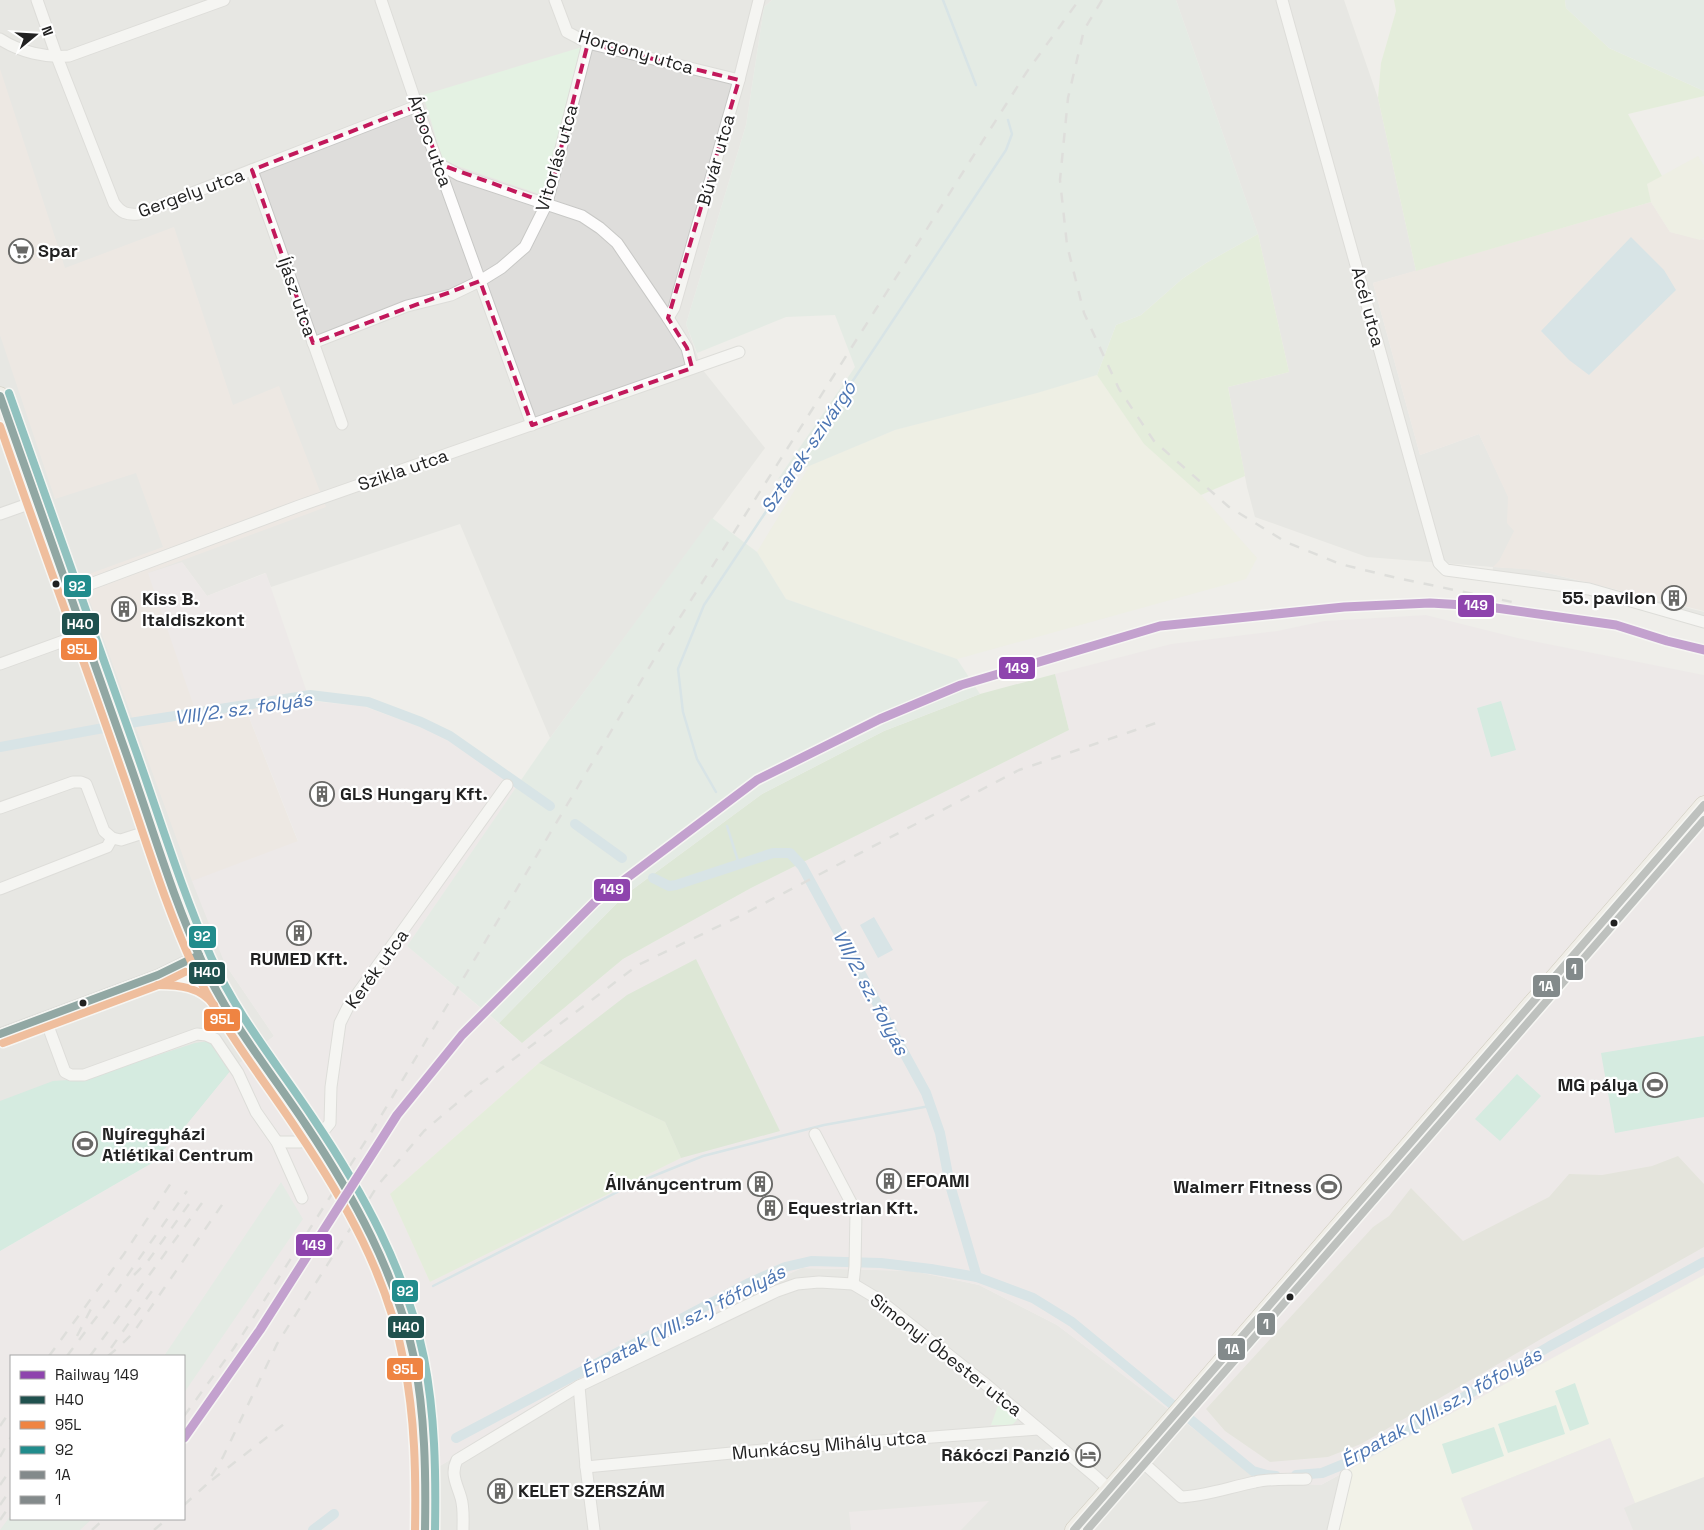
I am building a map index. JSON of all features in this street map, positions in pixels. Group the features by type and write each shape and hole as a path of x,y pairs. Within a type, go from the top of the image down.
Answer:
{"main road":[{"path":"0,396 152,830 198,955 248,1043 304,1122 333,1167 372,1236 399,1302 409,1336 424,1432 425,1527"},
{"path":"1074,1530 1704,804"}],"street":[{"name":"Gergely utca","path":"37,0 57,57 114,203 124,213 138,214 416,106"},
{"path":"0,39 28,52 57,57 69,56 224,0"},
{"name":"Árboc utca","path":"382,0 416,106 439,164 532,425"},
{"name":"Horgony utca","path":"555,0 567,32 588,42 739,80"},
{"name":"Búvár utca","path":"668,318 674,308 739,80 759,0"},
{"name":"Acél utca","path":"1282,0 1439,563 1446,570 1589,589 1704,622"},
{"name":"Vitorlás utca","path":"313,343 407,306 452,295 480,282 508,263 525,247 547,203 588,42"},
{"path":"439,164 459,175 582,216 600,228 617,243 668,318 686,348 692,368"},
{"name":"Íjász utca","path":"252,170 342,424"},
{"name":"Szikla utca","path":"69,592 299,506 739,352"},
{"path":"0,514 37,501"},
{"path":"0,664 83,634"},
{"path":"0,808 72,782 82,782 86,784 104,831 112,838 121,840 152,830"},
{"name":"Kerék utca","path":"277,1142 301,1142 321,1134 330,1123 331,1087 340,1023 348,1007 507,785"},
{"path":"0,889 107,847 112,838"},
{"path":"0,1034 158,975 198,955"},
{"path":"158,975 181,975 216,989"},
{"path":"45,1018 65,1072 71,1075 84,1075 197,1034 215,1039 238,1073 256,1112 277,1142 302,1198"},
{"name":"Simonyi Óbester utca","path":"815,1134 856,1212 853,1284"},
{"name":"Simonyi Óbester utca","path":"463,1530 461,1498 454,1476 454,1466 457,1460 579,1386 777,1291 797,1284 819,1282 853,1284 878,1299 983,1382 1038,1429"},
{"path":"579,1386 586,1468 594,1530"},
{"path":"1038,1429 1110,1490"},
{"name":"Munkácsy Mihály utca","path":"586,1468 763,1450 1038,1429"},
{"path":"1138,1458 1181,1497 1229,1489 1257,1481 1306,1479"},
{"path":"1333,1530 1346,1475"}],"highlighted area":[{"path":"588,43 739,80 668,318 687,348 692,368 532,425 480,281 313,343 252,170 417,106 439,164 547,203"}],"shaded area":[{"path":"0,0 772,0 764,7 746,125 686,324 702,369 765,448 550,738 460,524 271,587 265,573 207,596 182,562 298,842 225,964 274,1036 231,1070 187,1124 0,1251"},
{"path":"772,0 1176,0 1258,234 1206,263 1182,279 1141,315 1116,325 1097,375 1037,393 895,430 778,479 855,367 835,315 786,317 697,353 686,324 746,125 764,7"},
{"path":"1176,0 1344,0 1378,98 1416,271 1373,283 1420,455 1479,434 1525,532 1494,567 1532,569 1704,612 1704,620 1589,589 1492,576 1493,567 1367,557 1255,517 1247,487 1228,387 1289,372 1258,234"},
{"path":"1565,0 1704,0 1704,91 1609,48 1566,8"},
{"path":"0,69 65,268 174,227 233,405 279,386 326,507 148,573 247,712 298,842 192,881 81,577 163,547 136,473 55,499 0,335"},
{"path":"1698,156 1704,166 1704,237 1700,240 1670,232 1651,202 1647,184"},
{"path":"1651,202 1670,232 1704,240 1704,611 1536,570 1493,567 1499,561 1514,531 1507,523 1508,497 1479,434 1420,455 1373,283"},
{"path":"1097,375 1144,444 1201,495 1257,558 1246,579 957,659 786,599 757,552 810,465 895,430"},
{"path":"712,518 757,552 786,599 957,659 980,694 884,731 762,794 625,895 499,1023 407,946 550,738"},
{"path":"182,562 207,596 266,573 310,701 363,706 451,738 516,788 407,946 522,1043 623,959 751,888 1069,730 1055,674 1171,644 1277,631 1324,621 1426,615 1518,638 1704,675 1704,1275 1321,1485 1266,1484 1057,1325 979,1285 913,1271 802,1268 651,1346 422,1476 416,1530 0,1530 0,1251 152,1163 231,1070 274,1036 225,964 192,881 298,841 247,712 199,721 148,573"},
{"path":"1678,1156 1704,1184 1704,1247 1361,1444 1328,1457 1270,1462 1225,1431 1206,1409 1373,1227 1389,1216 1411,1188 1463,1241 1549,1197 1569,1174 1602,1175 1652,1166"},
{"path":"281,1182 303,1219 185,1392 185,1355 165,1355"},
{"path":"802,1268 913,1271 979,1285 1057,1325 1174,1413 1321,1485 1704,1275 1704,1530 416,1530 422,1476 651,1346"},
{"path":"1704,1275 1704,1477 1635,1503 1610,1438 1461,1498 1473,1530 1336,1530 1350,1469"},
{"path":"1610,1438 1635,1503 1624,1508 1633,1530 1473,1530 1461,1498"},
{"path":"989,1501 961,1530 851,1530 849,1512"},
{"path":"10,1516 10,1520 91,1520 80,1530 0,1530"}],"green space":[{"path":"1394,0 1565,0 1566,8 1609,48 1704,91 1704,96 1628,114 1662,176 1647,184 1651,202 1416,271 1378,98 1381,63 1396,11"},
{"path":"582,47 545,196 443,161 423,95"},
{"path":"1258,234 1289,372 1228,387 1245,476 1201,495 1144,444 1097,375 1116,325 1141,315 1182,279 1206,263"},
{"path":"1055,674 1069,730 751,888 623,959 522,1043 499,1023 625,895 762,794 884,731 980,694"},
{"path":"1501,701 1516,750 1491,757 1477,708"},
{"path":"696,959 780,1131 681,1158 665,1122 539,1063 627,995"},
{"name":"MG pálya","path":"1704,1036 1704,1117 1615,1133 1601,1053"},
{"name":"Nyíregyházi Atlétikai Centrum","path":"209,1041 231,1070 152,1163 0,1251 0,1101 53,1081 84,1079 195,1043"},
{"path":"539,1063 665,1122 681,1158 430,1282 390,1194"},
{"path":"1517,1074 1541,1096 1500,1141 1475,1119"},
{"path":"1575,1383 1589,1424 1570,1431 1555,1391"},
{"path":"1000,1400 1018,1419 1012,1425 991,1425"},
{"path":"1556,1405 1565,1434 1508,1453 1498,1424"},
{"path":"1494,1427 1504,1456 1452,1474 1442,1444"}],"water":[{"path":"1631,237 1664,270 1676,290 1589,375 1569,360 1541,331"},
{"path":"874,917 893,950 878,958 860,925"}],"waterway":[{"name":"Sztarek-szivárgó","path":"943,0 976,85"},
{"name":"Sztarek-szivárgó","path":"716,792 697,759 683,712 678,669 704,605 1006,150 1012,134 1008,120"},
{"name":"VIII/2. sz. folyás","path":"0,747 136,722 310,695 368,702 421,722 450,736 550,806"},
{"name":"VIII/2. sz. folyás","path":"575,824 622,858"},
{"name":"Sztarek-szivárgó","path":"727,826 739,864"},
{"name":"VIII/2. sz. folyás","path":"653,878 669,886 676,885 773,853 790,853 802,866 926,1093 940,1133 950,1185 977,1277"},
{"path":"433,1286 631,1185 703,1156 824,1125 930,1106"},
{"name":"Érpatak (VIII.sz.) főfolyás","path":"456,1438 749,1283 785,1267 811,1261 881,1263 977,1277 1033,1298 1072,1322 1253,1471 1276,1476"},
{"name":"Érpatak (VIII.sz.) főfolyás","path":"1296,1475 1322,1473 1386,1443 1550,1346 1704,1262"},
{"name":"Érpatak (VIII.sz.) főfolyás","path":"313,1530 334,1514"}],"railway":[{"path":"185,1415 234,1348 372,1131 665,641 1026,73 1079,0"},
{"path":"1102,0 1084,30 1068,98 1060,180 1067,245 1084,313 1119,389 1154,441 1229,507 1286,542 1340,564 1517,603"},
{"path":"185,1504 206,1485 223,1457 277,1344 378,1185 424,1131 470,1092 638,965 738,917 1019,770 1156,723"},
{"path":"50,1355 124,1254 173,1180"},
{"path":"68,1355 117,1290 187,1191"},
{"path":"134,1275 148,1261 194,1197"},
{"path":"109,1355 133,1333 224,1202"},
{"path":"91,1355 202,1203"},
{"path":"111,1348 157,1284"},
{"path":"77,1336 94,1303"},
{"path":"0,1426 10,1411"},
{"path":"212,1480 284,1424"},
{"path":"0,1457 10,1439"},
{"path":"0,1485 10,1470"},
{"path":"0,1505 10,1490"},
{"path":"0,1520 10,1505"},
{"path":"92,1530 103,1520"},
{"path":"154,1530 166,1520"}],"rail line":[{"name":"149","path":"185,1437 260,1330 397,1115 462,1035 595,902 757,780 880,719 961,685 1160,626 1344,607 1430,603 1482,606 1616,625 1704,650"}],"transit line":[{"name":"92","path":"9,393 181,882 211,957 221,979 245,1020 313,1118 349,1174 380,1233 406,1294 424,1358 431,1401 435,1465 435,1530"},
{"name":"H40","path":"0,396 172,887 203,964 238,1027 306,1125 341,1180 385,1266 406,1327 418,1379 423,1422 425,1530"},
{"name":"95L","path":"0,426 164,893 194,968 229,1031 332,1184 376,1270 397,1331 408,1384 413,1425 415,1530"},
{"name":"1A","path":"1074,1530 1704,805"},
{"name":"1","path":"1087,1530 1704,820"},
{"name":"H40","path":"0,1034 158,975 199,955"},
{"name":"95L","path":"3,1043 161,984 185,972"},
{"name":"95L","path":"158,985 189,988 202,994 214,1005"}],"place":[{"name":"Spar","path":"21,251"},
{"name":"55. pavilon","path":"1674,598"},
{"name":"Kiss B. Italdiszkont","path":"124,609"},
{"name":"GLS Hungary Kft.","path":"322,794"},
{"name":"RUMED Kft.","path":"299,933"},
{"name":"MG pálya","path":"1655,1085"},
{"name":"Nyíregyházi Atlétikai Centrum","path":"85,1144"},
{"name":"EFOAMI","path":"889,1181"},
{"name":"Állványcentrum","path":"760,1184"},
{"name":"Walmerr Fitness","path":"1329,1187"},
{"name":"Equestrian Kft.","path":"770,1208"},
{"name":"Rákóczi Panzió","path":"1088,1455"},
{"name":"KELET SZERSZÁM","path":"500,1491"}]}
